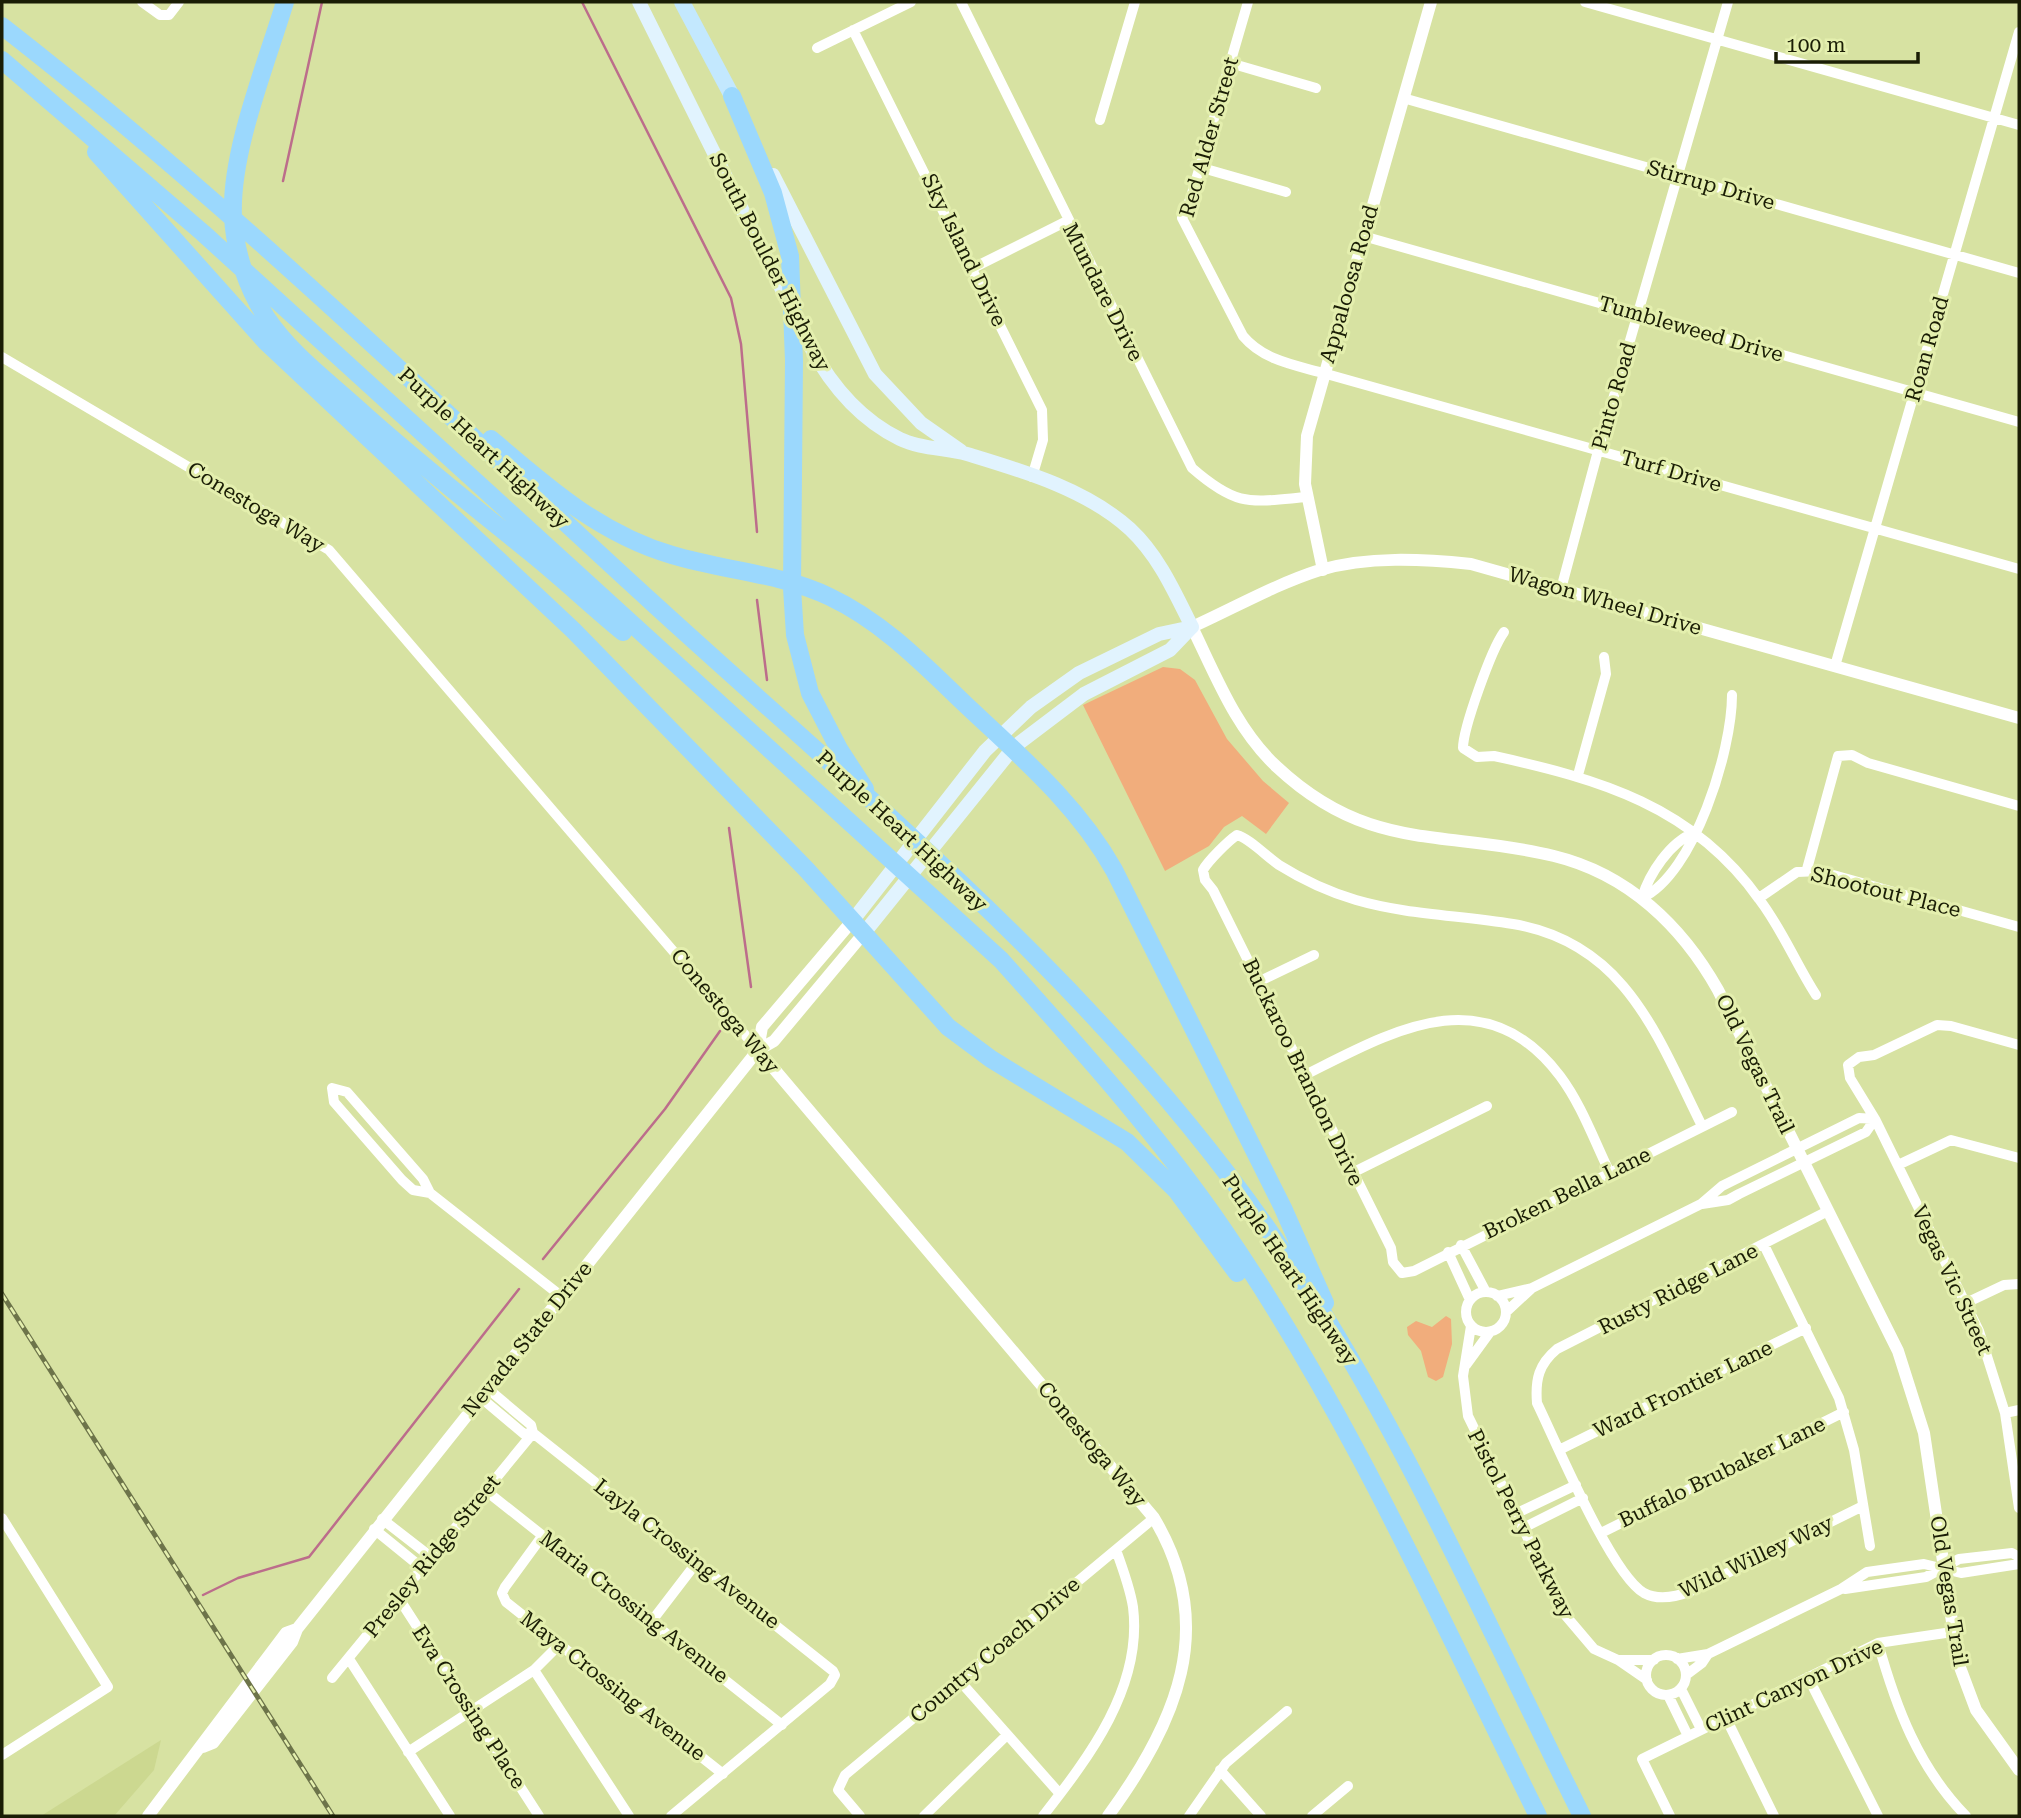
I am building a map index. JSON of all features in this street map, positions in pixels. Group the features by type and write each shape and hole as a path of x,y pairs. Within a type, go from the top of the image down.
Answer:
{"highway":[{"path":"285,2 239,160 234,220 246,276 266,317 304,359 439,481 528,551 803,781"},
{"name":"Purple Heart Highway","path":"2,26 107,107 246,227 1042,962 1141,1068 1275,1239 1351,1360 1424,1498 1582,1816"},
{"path":"2,62 99,155 266,342 573,630 858,926 948,1027 991,1059 1127,1142 1176,1190 1233,1266 1383,1503"},
{"name":"Purple Heart Highway","path":"2,62 184,216 1001,960 1153,1135 1223,1230 1297,1346 1383,1503 1538,1816"},
{"path":"732,96 773,193 790,256 794,361 792,588 795,635 804,673 823,720 879,809"},
{"path":"246,227 546,486 589,517 646,547 671,555 767,575 816,591 850,608 892,636 1007,741 1084,823 1114,870 1283,1208 1351,1360"}],"main road":[{"name":"South Boulder Highway","path":"639,2 810,346 835,387 882,430 903,441 965,454 1094,502 1132,531 1162,569 1192,627"},
{"name":"South Boulder Highway","path":"682,2 875,374 920,423 965,454"},
{"name":"Wagon Wheel Drive","path":"858,926 866,904 942,806 1007,741 1118,676 1170,650 1192,627"},
{"name":"Wagon Wheel Drive","path":"858,926 877,916 954,817 1007,741 1043,697 1079,673 1159,634 1192,627"}],"street":[{"path":"142,2 160,15 169,15 179,2"},
{"path":"817,48 911,2"},
{"name":"Mundare Drive","path":"961,2 1067,221 1192,468 1213,487 1246,502 1269,503 1307,497"},
{"path":"1100,120 1135,2"},
{"name":"Red Alder Street","path":"1248,2 1182,218 1243,336 1252,347 1267,356 1323,373"},
{"name":"Appaloosa Road","path":"1323,569 1307,497 1305,453 1323,373 1431,2"},
{"path":"1585,2 2019,125"},
{"name":"Pinto Road","path":"1561,589 1598,451 1728,2"},
{"name":"Sky Island Drive","path":"853,30 1042,410 1043,440 1032,477"},
{"name":"Roan Road","path":"1835,666 2019,32"},
{"path":"1230,63 1316,88"},
{"name":"Stirrup Drive","path":"1403,98 2019,272"},
{"path":"1199,167 1286,192"},
{"path":"973,268 1067,221"},
{"name":"Tumbleweed Drive","path":"1363,236 2019,422"},
{"name":"Conestoga Way","path":"2,357 328,550 758,1050 1154,1518 1164,1534 1180,1580 1187,1630 1184,1671 1159,1738 1108,1816"},
{"name":"Turf Drive","path":"1323,373 2019,569"},
{"name":"Wagon Wheel Drive","path":"1192,627 1276,587 1323,569 1387,561 1455,562 1561,589 2019,718"},
{"name":"Old Vegas Trail","path":"1192,627 1247,733 1276,766 1325,804 1347,816 1401,834 1557,856 1602,873 1642,898 1678,931 1708,972 1898,1351 1913,1391 1924,1433 1958,1662 1976,1710 2002,1750 2019,1770"},
{"path":"1504,632 1492,648 1471,719 1463,733 1463,748 1477,757 1494,756 1578,775 1646,802 1694,833 1721,856 1759,898 1816,995"},
{"path":"1578,775 1606,674 1604,657"},
{"path":"1642,898 1658,891 1692,847 1694,833 1704,816 1732,718 1732,695"},
{"path":"1807,869 1838,756 1852,755 1868,763 2019,806"},
{"name":"Buckaroo Brandon Drive","path":"1402,1273 1393,1262 1391,1248 1213,890 1205,880 1203,870 1209,859 1220,853 1227,841 1237,835 1307,881 1353,899 1398,911 1532,927 1574,944 1608,967 1641,1007 1702,1126"},
{"name":"Shootout Place","path":"1759,898 1786,878 1807,869 2019,927"},
{"name":"Nevada State Drive","path":"758,1050 762,1027 858,926"},
{"name":"Nevada State Drive","path":"148,1816 203,1747 213,1743 292,1642 297,1629 378,1524 758,1050 774,1041 858,926"},
{"path":"1258,982 1314,955"},
{"path":"1305,1075 1416,1024 1454,1020 1489,1026 1519,1039 1552,1066 1569,1090 1609,1171"},
{"name":"Vegas Vic Street","path":"2019,1045 1951,1026 1937,1026 1874,1055 1858,1057 1848,1065 1850,1078 1860,1090 1875,1119 1987,1351 2005,1413 2019,1508"},
{"path":"430,1193 413,1190 402,1180 334,1102 332,1088 350,1096 423,1179 430,1193 561,1296"},
{"path":"1353,1172 1487,1106"},
{"name":"Broken Bella Lane","path":"1402,1273 1414,1271 1609,1171 1732,1112"},
{"path":"1701,1204 1728,1200 1859,1118 1875,1119"},
{"path":"1461,1245 1486,1292 1497,1296 1532,1288 1701,1204 1722,1186 1866,1132 1875,1119"},
{"path":"1898,1165 1951,1140 2019,1158"},
{"name":"Rusty Ridge Lane","path":"1559,1450 1537,1402 1537,1377 1547,1358 1557,1349 1828,1212"},
{"path":"1764,1245 1844,1412 1854,1450 1870,1546"},
{"path":"1448,1252 1470,1300 1466,1312 1471,1326 1479,1331 1490,1332"},
{"path":"1966,1303 2004,1284 2019,1284"},
{"path":"1466,1365 1490,1332 1502,1324 1506,1312 1532,1288"},
{"path":"1470,1300 1486,1292"},
{"path":"1497,1296 1506,1312"},
{"name":"Pistol Perry Parkway","path":"1471,1326 1463,1390 1468,1416 1515,1514 1577,1632 1594,1649 1618,1660 1647,1680"},
{"name":"Ward Frontier Lane","path":"1559,1450 1806,1328"},
{"name":"Layla Crossing Avenue","path":"483,1393 531,1425 533,1433 829,1666 835,1675 833,1680 782,1725"},
{"path":"2005,1413 2019,1409"},
{"name":"Buffalo Brubaker Lane","path":"1601,1532 1844,1412"},
{"name":"Presley Ridge Street","path":"332,1678 533,1433"},
{"path":"1559,1450 1601,1532"},
{"path":"1515,1514 1576,1485"},
{"name":"Maria Crossing Avenue","path":"485,1490 782,1725"},
{"path":"1523,1528 1583,1499"},
{"name":"Wild Willey Way","path":"1601,1532 1621,1572 1646,1594 1667,1597 1690,1591 1863,1506"},
{"path":"2,1518 108,1687 2,1755"},
{"name":"Country Coach Drive","path":"860,1816 841,1796 839,1783 845,1775 1154,1518"},
{"path":"378,1524 431,1557"},
{"path":"378,1524 422,1568"},
{"name":"Maya Crossing Avenue","path":"542,1535 505,1587 503,1598 723,1774"},
{"path":"1043,1816 1104,1725 1129,1671 1134,1640 1133,1609 1116,1550"},
{"path":"1943,1568 1959,1559 2012,1553 2019,1557"},
{"path":"651,1622 697,1562"},
{"path":"1688,1736 1668,1695 1654,1690 1647,1680 1648,1668 1654,1660 1668,1656 1677,1659 1708,1654 1841,1589 1867,1572 1924,1564 1961,1573 2013,1567 2019,1563"},
{"name":"Eva Crossing Place","path":"398,1597 539,1816"},
{"name":"Clint Canyon Drive","path":"1670,1816 1642,1759 1878,1643 1952,1632"},
{"path":"1878,1643 1892,1691 1911,1738 1959,1814"},
{"path":"408,1752 534,1670 559,1645"},
{"path":"1668,1695 1681,1689 1686,1675 1702,1664 1708,1654"},
{"path":"349,1659 450,1816"},
{"path":"1677,1659 1686,1675"},
{"name":"Pistol Perry Parkway","path":"1618,1660 1654,1660"},
{"path":"534,1670 628,1816"},
{"path":"1808,1676 1878,1816"},
{"path":"958,1680 1060,1794"},
{"path":"1681,1689 1701,1729"},
{"path":"1189,1816 1220,1770 1287,1711"},
{"path":"1726,1718 1774,1816"},
{"path":"671,1816 782,1725"},
{"path":"924,1816 1007,1735"},
{"path":"1220,1770 1261,1816"},
{"path":"1312,1816 1348,1786"}],"shaded area":[{"path":"1163,667 1180,669 1195,680 1227,739 1263,781 1289,803 1266,834 1242,816 1224,827 1209,846 1165,871 1083,705"},
{"path":"1446,1316 1451,1319 1452,1344 1443,1377 1436,1381 1428,1377 1421,1351 1408,1335 1407,1327 1416,1321 1432,1327"},
{"path":"161,1740 154,1770 114,1816 41,1816"}],"waterway":[{"path":"283,181 322,2"},
{"path":"582,2 731,298 741,344 757,532"},
{"path":"757,600 767,680"},
{"path":"729,828 751,987"},
{"path":"543,1259 665,1109 720,1031"},
{"path":"203,1595 238,1578 309,1557 519,1289"}],"railway":[{"path":"2,1294 333,1816"}]}
